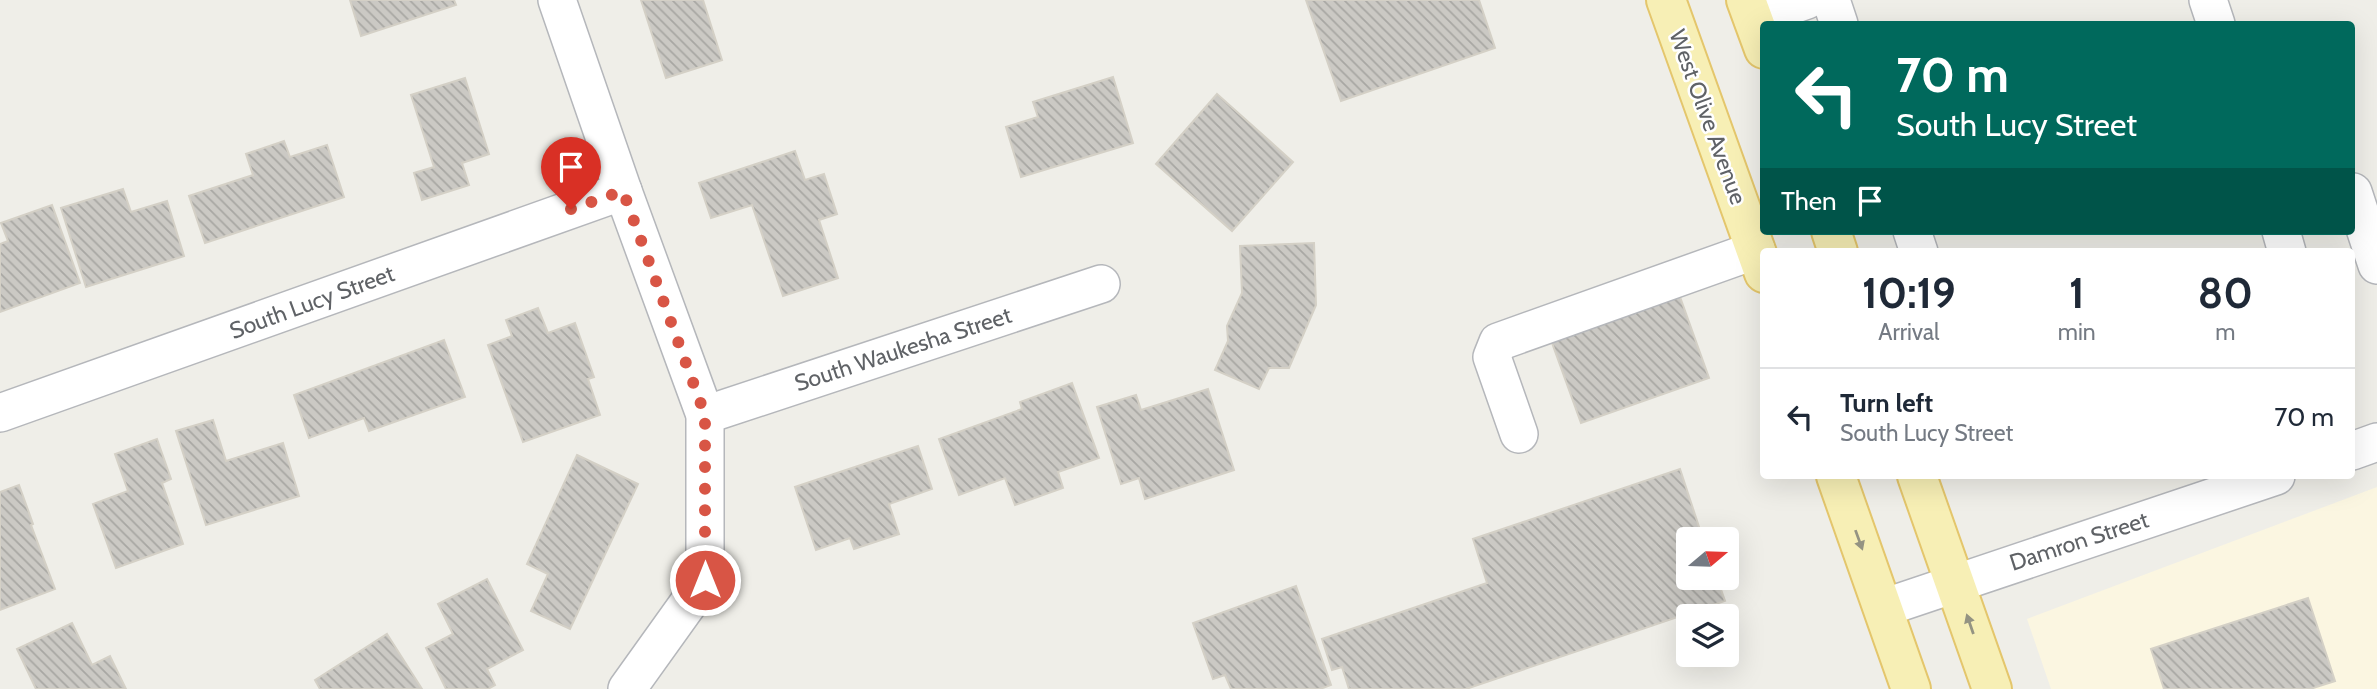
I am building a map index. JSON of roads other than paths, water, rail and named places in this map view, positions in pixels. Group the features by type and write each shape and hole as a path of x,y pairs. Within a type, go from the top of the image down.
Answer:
{"main road":[{"name":"West Olive Avenue","path":"1666,0 1760,262"},
{"path":"1837,479 1912,689"},
{"path":"1918,479 1992,689"}],"street":[{"path":"557,0 705,415 705,580 627,689"},
{"path":"1754,23 1807,0"},
{"path":"1831,0 1838,21"},
{"path":"2208,0 2215,21"},
{"name":"South Lucy Street","path":"0,413 623,191"},
{"path":"2355,198 2377,265"},
{"path":"1519,434 1492,357 1498,342 1760,262"},
{"name":"South Waukesha Street","path":"705,415 1101,284"},
{"path":"2355,450 2377,442"},
{"name":"Damron Street","path":"1883,608 2267,479"}]}
